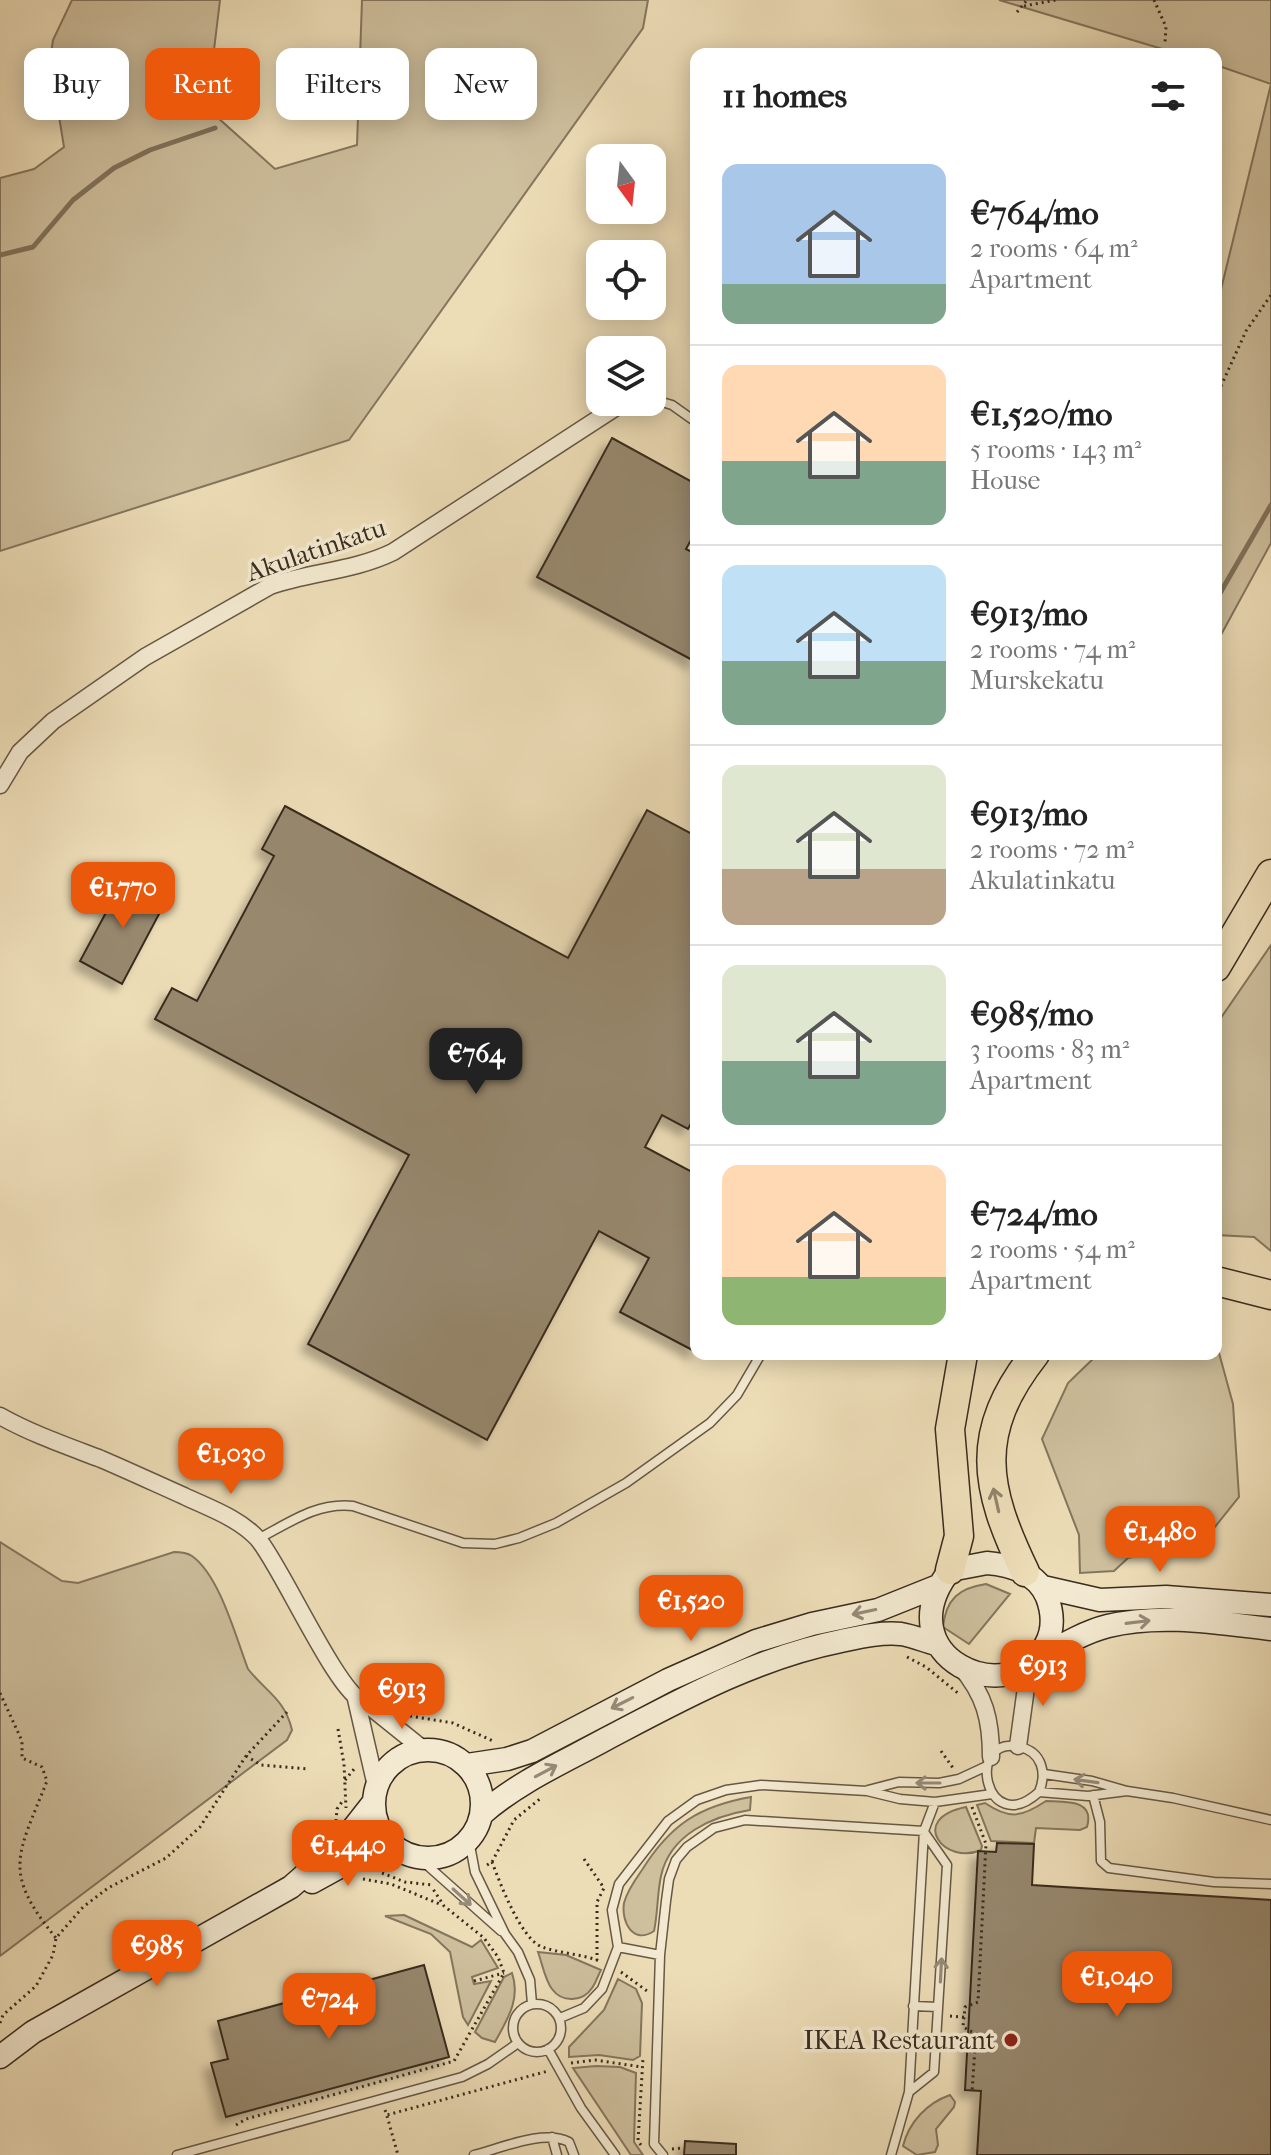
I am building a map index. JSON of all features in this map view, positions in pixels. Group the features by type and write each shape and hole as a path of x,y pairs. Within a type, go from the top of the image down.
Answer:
{"highway":[{"path":"1222,957 1271,874"},
{"path":"1222,1283 1271,1295"},
{"path":"944,1578 959,1536 950,1429 962,1360"},
{"path":"1031,1360 1005,1397 991,1444 990,1465 1006,1533 1034,1580"}],"main road":[{"path":"467,1765 507,1759 532,1751 668,1680 756,1641 812,1624 878,1610 944,1578 987,1563 1007,1564 1034,1580 1100,1600 1166,1597 1271,1605"},
{"path":"936,1644 930,1628 930,1610 944,1578"},
{"path":"1034,1580 1050,1605 1053,1623 1050,1638 1034,1662"},
{"path":"482,1814 500,1798 532,1779 708,1685 814,1646 881,1634 902,1634 936,1644 959,1665 978,1674 995,1676 1015,1672 1073,1639 1107,1626 1163,1619 1271,1629"},
{"path":"0,2057 33,2032 291,1887 344,1840 374,1795 384,1772 409,1753 440,1751 467,1765 480,1788 482,1814 469,1840 446,1856 419,1858 395,1848 378,1828 374,1795"},
{"path":"291,1887 311,1882 352,1860 395,1848"}],"street":[{"name":"Akulatinkatu","path":"0,785 31,740 53,721 145,657 270,586 358,566 393,552 602,416"},
{"path":"0,1416 225,1515 258,1539 356,1699 374,1795"},
{"path":"1018,1746 1034,1662"},
{"path":"959,1665 972,1680 989,1715 989,1762"},
{"path":"356,1699 363,1701 424,1750"}],"lane":[{"path":"666,403 690,418"},
{"path":"258,1539 312,1511 338,1504 353,1506 463,1543 495,1544 519,1538 556,1523 626,1483 710,1423 737,1395 757,1360"},
{"path":"867,1791 899,1782 939,1783 959,1779 1008,1747 1018,1746 1031,1751 1040,1761 1044,1774 1039,1792 1029,1801 1016,1805 1003,1802 992,1794 986,1781 989,1762"},
{"path":"1044,1774 1092,1781 1271,1820"},
{"path":"560,2018 584,2008 602,1989 618,1947 612,1910 619,1884 668,1821 697,1800 726,1790 761,1785 867,1791 900,1799 935,1802 992,1794"},
{"path":"1039,1792 1093,1795 1127,1791"},
{"path":"1093,1795 1100,1822 1101,1861 1109,1868 1214,1882 1271,1884"},
{"path":"891,2155 909,2092 924,1831 935,1802"},
{"path":"663,2155 654,2144 660,1955 669,1879 676,1860 699,1836 714,1828 745,1820 924,1831"},
{"path":"909,2092 934,2072 947,1865 924,1831"},
{"path":"469,1840 475,1872 530,1980 532,2004"},
{"path":"419,1858 505,1934"},
{"path":"618,1947 660,1955"},
{"path":"532,2004 547,2005 560,2018 562,2029 559,2039 548,2049 534,2052 518,2043 514,2034 516,2016 521,2009 532,2004"},
{"path":"913,2006 938,2007"},
{"path":"181,2154 462,2077 518,2043"},
{"path":"548,2049 581,2108 615,2155"},
{"path":"552,2137 557,2155"},
{"path":"474,2155 552,2137 569,2142 574,2155"}],"path":[{"path":"1017,12 1027,0"},
{"path":"1024,6 1056,0"},
{"path":"1154,0 1166,27 1165,43"},
{"path":"1222,384 1246,331 1271,295"},
{"path":"0,1693 22,1741 22,1758 42,1767 47,1781 19,1851 19,1876 35,1913 56,1938"},
{"path":"0,2023 3,2015 36,1986 53,1955 56,1938 83,1907 108,1888 166,1858 200,1827 246,1756 287,1712"},
{"path":"430,1719 453,1723 482,1738"},
{"path":"338,1729 344,1764 344,1799"},
{"path":"941,1751 959,1779"},
{"path":"246,1756 261,1765 309,1769"},
{"path":"542,1797 514,1820 492,1862 504,1891 535,1943 576,1953 610,1967 647,1990 646,2005"},
{"path":"969,1799 986,1844 978,2002 965,2007 963,2027 976,2034 972,2092"},
{"path":"584,1859 604,1888 597,1902 597,1960"},
{"path":"239,2136 236,2125 246,2119 454,2061 504,1973 498,1957 484,1938 444,1906 391,1884 363,1879"},
{"path":"430,1885 444,1906"},
{"path":"474,1981 504,1973"},
{"path":"964,2017 973,2018"},
{"path":"643,2052 638,2141 643,2148"},
{"path":"387,2115 559,2067 595,2060 642,2067"},
{"path":"378,2083 398,2155"}],"shaded area":[{"path":"72,0 220,0 214,48 145,48 145,120 220,120 275,169 357,145 358,120 409,120 409,48 360,48 362,0 648,0 643,28 349,440 0,551 0,178 34,169 64,147 60,120 129,120 129,48 52,48"},
{"path":"999,0 1271,0 1271,84 1222,67 1222,48 1159,48"},
{"path":"1271,84 1271,543 1222,633 1222,285"},
{"path":"1271,945 1271,1251 1254,1237 1222,1235 1222,1016"},
{"path":"1092,1360 1221,1360 1233,1404 1239,1497 1202,1543 1128,1558 1114,1571 1080,1573 1079,1535 1042,1439 1068,1383"},
{"path":"0,1542 62,1581 78,1583 174,1552 192,1556 202,1565 219,1592 248,1669 285,1710 292,1730 287,1740 0,1956"},
{"path":"986,1584 1010,1594 969,1644 943,1627 947,1609 961,1592"},
{"path":"751,1797 750,1810 708,1822 683,1838 666,1861 661,1876 654,1931 647,1935 634,1933 624,1917 625,1899 664,1841 701,1812"},
{"path":"1046,1801 1070,1802 1083,1807 1087,1811 1087,1827 1080,1830 1036,1828 1034,1843 991,1841 977,1805 985,1803 1002,1812 1016,1814"},
{"path":"966,1807 982,1846 981,1850 968,1853 955,1852 945,1847 935,1830 938,1821 948,1813"},
{"path":"404,1915 472,1947 481,1940 498,1968 472,1977 474,1984 491,1981 468,2025 463,2017 450,1952 431,1934 385,1916"},
{"path":"538,1952 566,1955 601,1970 588,1993 567,1999 556,1994 550,1985"},
{"path":"512,1973 515,1992 508,2017 495,2042 482,2038 475,2032 504,1977"},
{"path":"618,1979 636,1989 642,2003 640,2056 633,2060 599,2055 569,2057 569,2047 604,2010"},
{"path":"620,2067 636,2073 634,2142 643,2155 631,2155 573,2068"},
{"path":"950,2095 955,2102 954,2107 936,2129 938,2145 935,2152 917,2155 903,2146 920,2114"}],"building":[{"path":"612,438 690,481 690,542 686,549 690,551 690,659 537,577"},
{"path":"285,806 568,958 647,810 690,833 690,1125 688,1129 662,1115 645,1147 690,1171 690,1349 620,1312 649,1258 599,1231 487,1440 308,1344 409,1155 155,1019 172,988 197,1001 274,856 262,849"},
{"path":"125,877 167,899 122,984 80,961"},
{"path":"997,1843 1034,1844 1032,1885 1271,1900 1271,2155 977,2155 981,2091 965,2090 978,1851 996,1852"},
{"path":"424,1965 449,2057 226,2117 211,2063 228,2059 218,2021"},
{"path":"685,2141 736,2144 736,2155 684,2155"}],"waterway":[{"path":"0,255 33,247 73,200 114,168 150,150 215,128"},
{"path":"1222,590 1271,505"}],"place":[{"name":"IKEA Restaurant","path":"1011,2040"}]}
